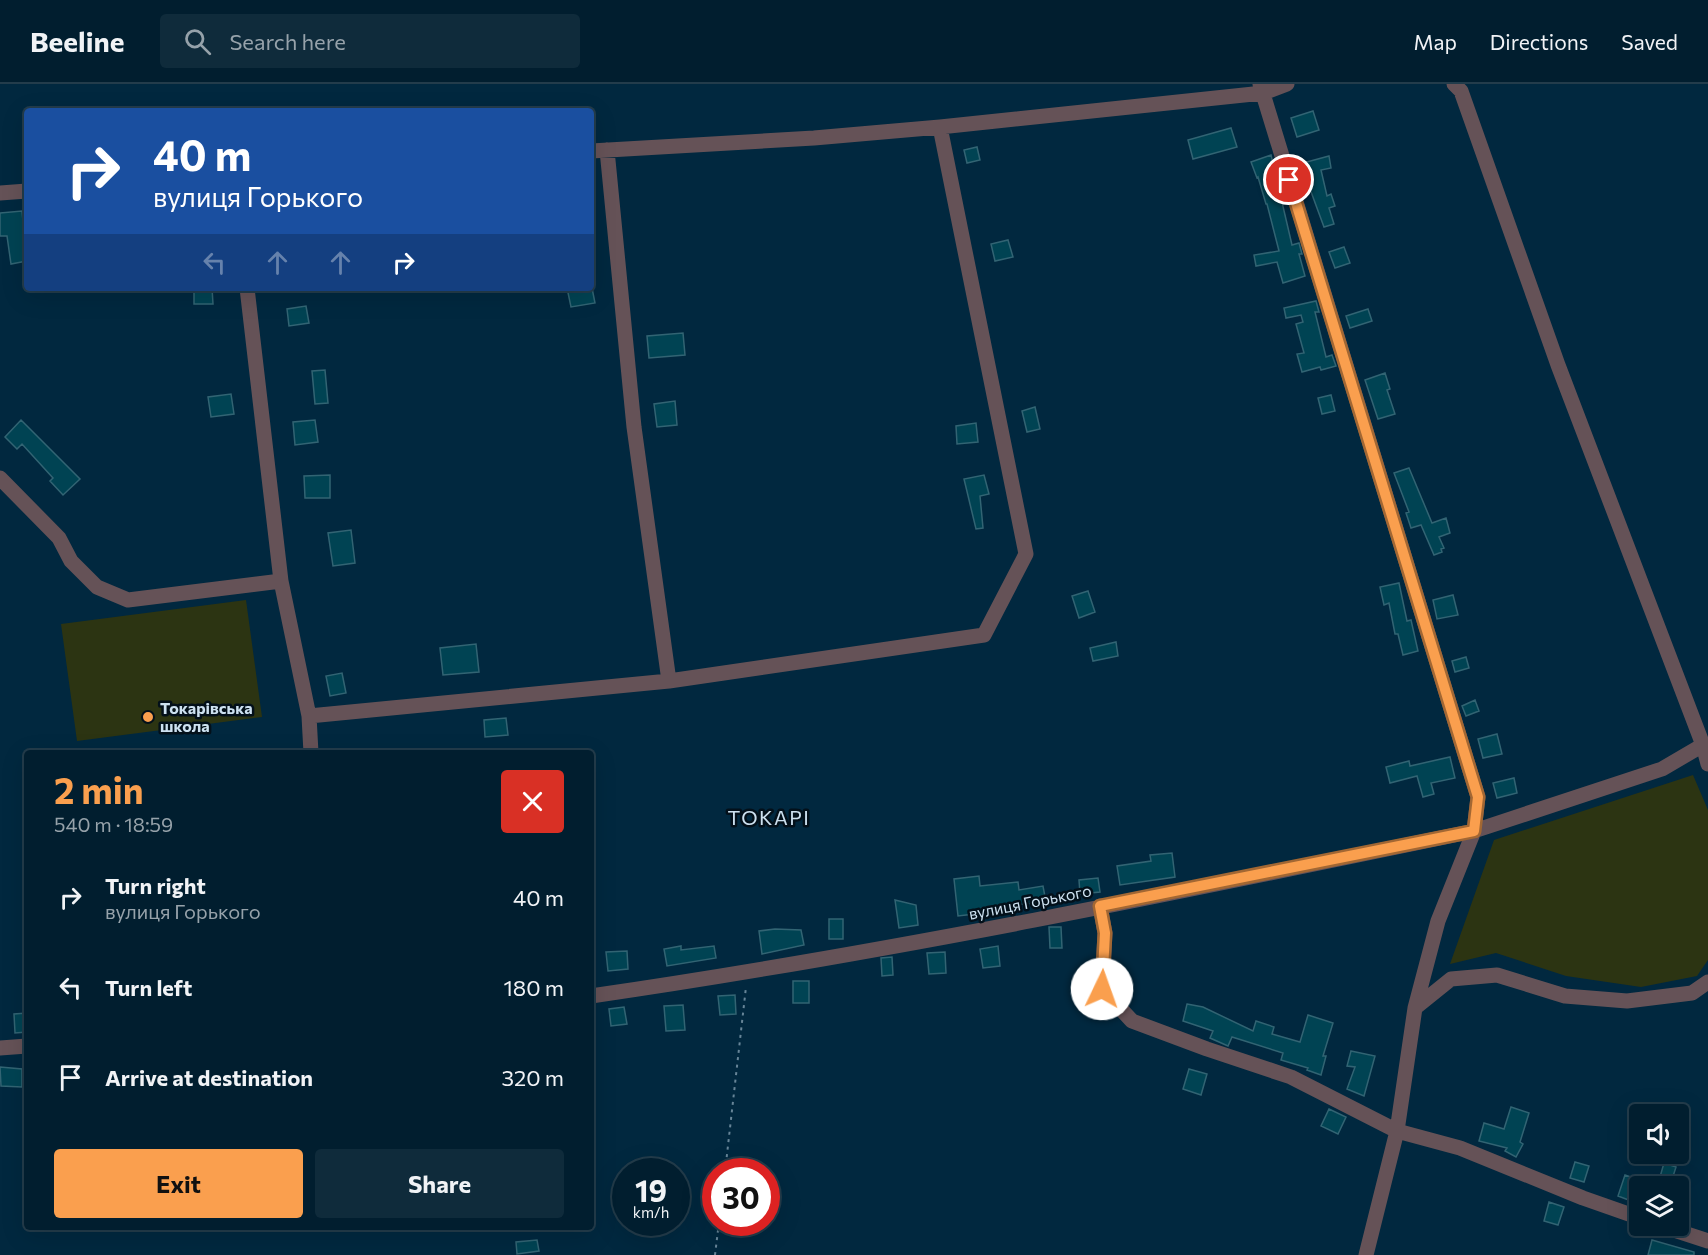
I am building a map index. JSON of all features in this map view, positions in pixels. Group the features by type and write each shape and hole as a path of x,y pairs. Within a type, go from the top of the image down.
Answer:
{"street":[{"path":"669,681 599,150 814,138 940,127 1262,89 1287,84"},
{"path":"1454,84 1461,91 1558,364 1703,745 1708,764"},
{"path":"1262,89 1478,797 1474,831 1438,921 1415,1008 1397,1131 1366,1255"},
{"path":"309,716 669,681 984,635 1026,554 940,127"},
{"path":"0,193 24,191"},
{"path":"247,291 281,581 309,716 311,750"},
{"path":"0,478 59,538 71,561 97,587 128,600 281,581"},
{"name":"вулиця Горького","path":"594,996 926,941 1155,897 1474,831 1662,769 1703,745"},
{"path":"1100,906 1105,933 1102,989 1132,1021 1291,1077 1397,1131 1460,1149 1629,1214"},
{"path":"1415,1008 1451,979 1497,975 1565,996 1627,1001 1692,993 1708,982"},
{"path":"0,1048 24,1046"},
{"path":"1689,1235 1708,1241"}],"path":[{"path":"727,1158 748,971"},
{"path":"715,1255 717,1236"}],"green space":[{"path":"246,600 262,717 77,741 61,624"},
{"path":"1693,775 1708,810 1708,960 1697,976 1641,987 1566,976 1496,953 1450,964 1494,840"}],"building":[{"path":"1313,111 1319,130 1297,137 1291,118"},
{"path":"1231,128 1237,147 1193,159 1188,140"},
{"path":"977,147 980,160 967,163 964,150"},
{"path":"1271,155 1292,245 1299,243 1302,254 1299,254 1305,276 1283,283 1277,262 1256,266 1254,255 1279,251 1267,204 1251,162"},
{"path":"1329,156 1331,168 1321,170 1327,196 1331,194 1335,206 1329,208 1334,224 1324,227 1303,163"},
{"path":"22,211 24,262 11,264 7,236 0,236 0,213"},
{"path":"1008,240 1013,257 995,261 991,244"},
{"path":"1344,247 1350,263 1335,268 1329,252"},
{"path":"194,291 212,291 213,304 194,304"},
{"path":"568,291 593,291 595,303 571,307"},
{"path":"1316,301 1319,312 1315,312 1326,357 1332,355 1336,366 1302,372 1297,354 1304,353 1296,324 1303,322 1301,315 1286,318 1284,308"},
{"path":"306,306 309,323 289,326 287,309"},
{"path":"1368,309 1372,321 1350,328 1346,316"},
{"path":"683,333 685,355 649,358 647,336"},
{"path":"325,370 328,403 315,404 312,371"},
{"path":"1385,373 1390,389 1387,390 1395,414 1378,419 1365,380"},
{"path":"231,394 234,414 211,417 208,397"},
{"path":"1331,395 1335,411 1322,414 1318,398"},
{"path":"675,401 677,425 657,427 654,404"},
{"path":"1035,407 1040,429 1027,432 1022,411"},
{"path":"21,420 80,479 63,495 50,481 53,478 22,444 17,449 5,437"},
{"path":"315,420 318,442 295,445 293,422"},
{"path":"976,423 978,442 957,444 956,426"},
{"path":"1409,468 1432,523 1446,518 1450,533 1439,537 1444,548 1441,549 1442,552 1434,555 1421,525 1411,528 1406,513 1409,512 1394,473"},
{"path":"330,475 330,498 305,498 304,476"},
{"path":"984,475 989,494 980,496 983,528 976,529 964,479"},
{"path":"351,530 355,563 333,566 328,533"},
{"path":"1399,583 1407,621 1411,620 1418,651 1403,655 1398,634 1395,634 1389,603 1384,605 1380,587"},
{"path":"1088,591 1095,612 1079,618 1072,596"},
{"path":"1453,595 1458,615 1437,619 1433,600"},
{"path":"1116,642 1118,656 1093,661 1090,648"},
{"path":"476,644 479,672 443,675 440,648"},
{"path":"1466,657 1469,668 1455,672 1452,661"},
{"path":"342,673 346,693 330,696 326,676"},
{"path":"1475,700 1479,711 1466,716 1462,706"},
{"path":"506,718 508,735 485,737 484,720"},
{"path":"1497,734 1502,754 1483,758 1478,739"},
{"path":"1450,757 1455,778 1431,783 1434,794 1423,797 1417,776 1390,783 1386,767 1409,761 1410,766"},
{"path":"1514,778 1517,793 1497,798 1493,783"},
{"path":"1172,853 1175,877 1120,885 1117,866 1151,861 1150,855"},
{"path":"979,876 980,886 1018,882 1019,890 1043,886 1046,902 982,908 983,913 958,916 954,879"},
{"path":"1098,878 1100,892 1080,894 1079,880"},
{"path":"895,900 916,905 918,925 899,928"},
{"path":"829,919 843,919 843,939 829,939"},
{"path":"1049,927 1061,927 1062,948 1050,948"},
{"path":"801,930 804,945 762,954 759,931"},
{"path":"681,946 681,950 714,946 716,958 667,966 664,949"},
{"path":"998,946 1000,966 983,968 980,949"},
{"path":"627,951 628,969 608,971 606,952"},
{"path":"945,952 946,973 929,974 927,953"},
{"path":"892,957 893,975 882,976 881,958"},
{"path":"793,981 809,981 809,1003 793,1003"},
{"path":"735,995 736,1014 720,1015 718,996"},
{"path":"1187,1004 1203,1007 1253,1031 1256,1021 1274,1027 1272,1034 1300,1042 1308,1015 1333,1023 1323,1056 1326,1056 1321,1075 1307,1070 1308,1068 1281,1060 1283,1053 1232,1037 1228,1046 1210,1038 1213,1031 1183,1021"},
{"path":"683,1005 685,1030 666,1031 664,1006"},
{"path":"624,1007 627,1024 611,1026 609,1009"},
{"path":"24,1013 24,1032 15,1033 14,1014"},
{"path":"1351,1051 1375,1056 1364,1096 1347,1089 1355,1067 1347,1066"},
{"path":"0,1067 22,1069 22,1087 1,1086"},
{"path":"1189,1069 1207,1074 1201,1095 1183,1089"},
{"path":"1511,1107 1529,1113 1520,1142 1523,1144 1516,1157 1505,1151 1507,1148 1479,1141 1484,1123 1504,1129"},
{"path":"1329,1109 1346,1117 1338,1134 1321,1126"},
{"path":"1575,1162 1589,1166 1584,1182 1570,1178"},
{"path":"1664,1164 1676,1167 1673,1176 1660,1176"},
{"path":"1625,1175 1629,1176 1629,1200 1618,1196"},
{"path":"1549,1202 1564,1207 1558,1225 1544,1221"},
{"path":"537,1240 539,1251 517,1254 516,1242"},
{"path":"1652,1240 1694,1252 1694,1255 1648,1255"}],"place":[{"name":"Токарівська школа","path":"148,717"}],"district":[{"name":"ТОКАРІ","path":"769,818"}],"route":[{"path":"1102,989 1105,933 1100,906 1474,831 1478,797 1289,180"}]}
